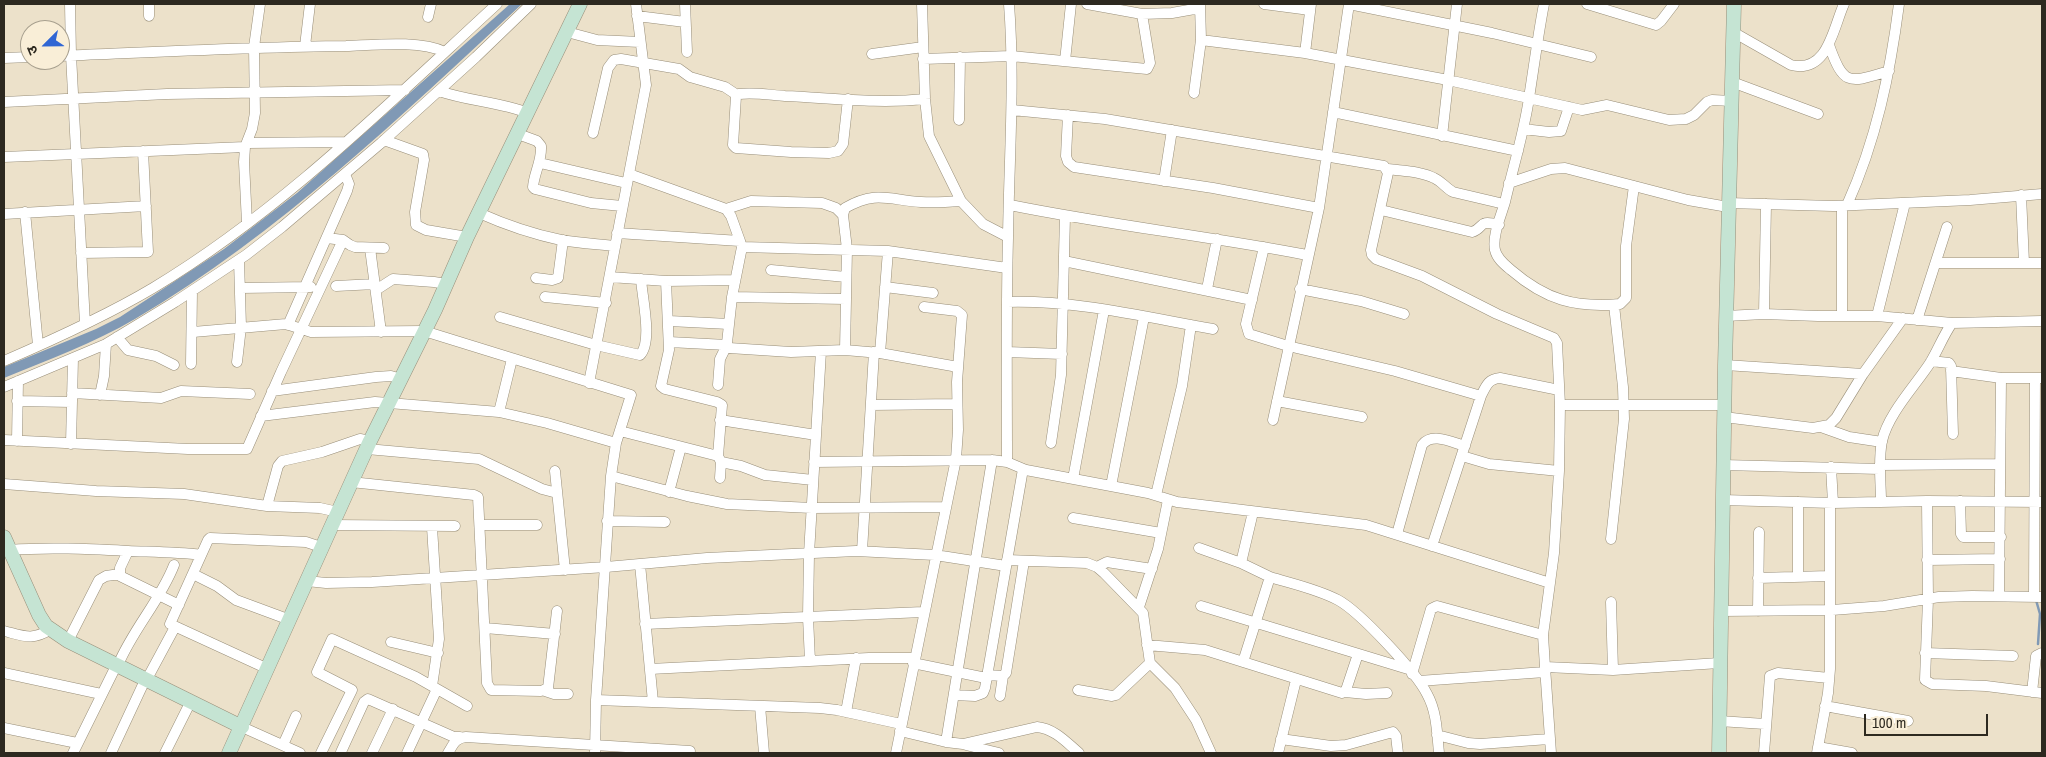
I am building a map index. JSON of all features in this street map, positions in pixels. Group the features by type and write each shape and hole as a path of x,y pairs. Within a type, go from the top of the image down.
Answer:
{"street":[{"path":"68,20 70,4"},
{"path":"149,16 150,4"},
{"path":"247,223 246,145 255,113 254,47 260,4"},
{"path":"305,46 310,4"},
{"path":"428,17 431,4"},
{"path":"4,361 85,324 154,287 247,223 346,142 497,4"},
{"path":"4,387 106,344 239,260 282,228 384,140 531,4"},
{"path":"230,753 368,445 580,4"},
{"path":"589,383 606,303 627,178 640,124 646,85 636,4"},
{"path":"685,4 687,52"},
{"path":"922,4 925,100 929,136 961,201 983,224 1008,236"},
{"path":"1007,462 1007,302 1012,110 1012,56 1009,4"},
{"path":"1065,61 1071,4"},
{"path":"1087,4 1142,14 1172,13 1200,6 1201,40 1194,92"},
{"path":"1264,4 1310,7 1305,53"},
{"path":"1273,420 1307,255 1319,208 1348,4 1454,25 1591,57"},
{"path":"1442,136 1457,4"},
{"path":"1544,4 1523,129 1494,241 1497,257 1530,287 1552,298 1568,302 1620,304 1626,298 1626,246 1634,186"},
{"path":"1587,4 1656,25 1674,4"},
{"path":"1719,753 1724,366 1734,4"},
{"path":"1733,32 1791,65 1800,67 1813,64 1829,45 1844,4"},
{"path":"1842,315 1844,206 1869,149 1889,71 1900,4"},
{"path":"923,59 1012,56 1147,69 1150,63 1142,14"},
{"path":"637,16 685,22"},
{"path":"567,32 607,42 640,42"},
{"path":"1201,40 1305,53 1448,80 1569,107 1590,109 1607,105 1678,121 1694,115 1707,102 1718,100 1732,101"},
{"path":"70,56 305,46 410,45 445,52"},
{"path":"1829,45 1836,64 1846,78 1854,80 1864,79 1889,71"},
{"path":"872,54 923,47"},
{"path":"4,58 20,57"},
{"path":"959,120 960,57"},
{"path":"593,133 611,62 621,59 679,69 690,76 725,87 737,94 889,102 925,100"},
{"path":"68,70 73,98 85,324"},
{"path":"1732,82 1818,114"},
{"path":"4,102 255,92 405,90"},
{"path":"439,91 459,98 509,106 528,113"},
{"path":"737,94 732,141 734,147 791,152 834,153 841,149 848,99"},
{"path":"1523,129 1549,132 1561,131 1569,107"},
{"path":"1012,110 1105,119 1384,166 1436,178 1446,188 1454,192 1504,204"},
{"path":"1334,112 1518,151"},
{"path":"1068,115 1066,156 1068,162 1074,167 1319,208"},
{"path":"1164,181 1172,130"},
{"path":"518,134 537,141 542,149 540,164 533,180 533,187 535,189 591,203 622,206"},
{"path":"384,140 423,154 424,160 415,212 416,225 426,230 467,237"},
{"path":"4,157 346,142"},
{"path":"81,254 148,252 143,151"},
{"path":"540,164 627,178 726,208 751,201 822,203 836,208 843,215"},
{"path":"1388,168 1381,210 1371,250 1372,255 1376,259 1422,276 1497,314 1554,338 1557,344 1560,405 1559,470 1550,583 1543,634 1551,753"},
{"path":"1509,183 1551,169 1565,168 1688,200 1728,205 1844,206 1970,200 2042,194"},
{"path":"4,440 188,449 247,449 321,287 347,191 348,184 345,174"},
{"path":"2021,195 2024,263"},
{"path":"845,350 847,248 843,215 845,208 877,196 920,202 961,201"},
{"path":"1877,316 1904,203"},
{"path":"1764,314 1766,204"},
{"path":"1010,205 1066,216 1307,255"},
{"path":"4,214 146,206"},
{"path":"718,385 720,360 727,345 732,297 741,244 731,216 726,208"},
{"path":"1381,210 1472,232 1489,222 1499,225"},
{"path":"25,212 38,345"},
{"path":"479,213 514,228 563,240 615,246"},
{"path":"1051,443 1060,397 1066,216"},
{"path":"1918,320 1947,227"},
{"path":"617,233 741,244 888,251 1008,268"},
{"path":"335,239 352,246 384,248"},
{"path":"288,325 305,287 335,239"},
{"path":"1207,289 1217,239"},
{"path":"536,278 552,280 558,278 563,240"},
{"path":"1264,247 1246,324 1247,332 1288,346 1395,371 1481,396"},
{"path":"370,248 381,332"},
{"path":"862,551 871,405 888,251"},
{"path":"238,362 240,326 239,260"},
{"path":"1064,261 1207,289 1252,300"},
{"path":"1936,263 2042,263"},
{"path":"771,270 846,277"},
{"path":"610,276 666,281 735,280"},
{"path":"336,286 376,287 393,279 446,284"},
{"path":"500,317 596,345 638,354 642,353 646,325 641,279"},
{"path":"666,281 669,342 668,359 662,387 720,403 722,407 720,420 720,478"},
{"path":"240,288 321,287"},
{"path":"885,287 933,293"},
{"path":"1300,289 1361,301 1404,314"},
{"path":"191,364 193,332 192,290"},
{"path":"545,297 606,303"},
{"path":"732,297 846,299"},
{"path":"1007,302 1062,304 1213,329"},
{"path":"1611,539 1623,435 1624,404 1624,387 1614,305"},
{"path":"896,753 923,612 956,459 958,367 962,315 957,311 924,307"},
{"path":"1073,479 1104,310"},
{"path":"1726,316 1764,314 1877,316 1952,323 2042,321"},
{"path":"1111,486 1144,317"},
{"path":"1560,405 1624,404 1680,406 1724,411 1813,428 1829,425 1836,418 1863,374 1903,318"},
{"path":"669,321 729,324"},
{"path":"1881,502 1880,467 1882,442 1889,424 1931,361 1940,340 1952,323"},
{"path":"193,332 240,326 288,325 311,332 424,331 631,395 616,444 611,476 596,700 595,749"},
{"path":"1156,495 1182,386 1191,325"},
{"path":"117,337 128,350 156,356 174,364"},
{"path":"669,342 727,345 729,348 734,349 791,352 845,350 877,352 958,367"},
{"path":"100,394 104,376 106,344"},
{"path":"810,661 808,616 809,554 821,351"},
{"path":"1007,352 1062,354"},
{"path":"71,444 74,358"},
{"path":"499,412 512,359"},
{"path":"1931,361 1949,363 1954,434"},
{"path":"1724,366 1863,374"},
{"path":"1720,611 1829,610 1884,606 1928,598 2038,597 2038,378 2001,378 1951,371"},
{"path":"272,391 376,377 391,376 401,379"},
{"path":"1432,546 1481,396 1488,382 1493,378 1500,378 1559,390"},
{"path":"2000,596 2001,502 1999,464 2001,378"},
{"path":"17,441 18,381"},
{"path":"18,401 72,398 100,394 161,398 181,391 250,394"},
{"path":"1276,401 1362,417"},
{"path":"261,416 375,402 389,402 499,412 547,423 616,444"},
{"path":"871,405 957,404"},
{"path":"720,420 816,435"},
{"path":"1821,427 1849,436 1882,442"},
{"path":"620,431 681,447 765,475 813,480"},
{"path":"1397,534 1422,446 1426,440 1433,437 1490,464 1559,470"},
{"path":"266,506 278,466 282,461 322,452 360,439 368,445 479,458 542,490 557,493"},
{"path":"669,492 681,447"},
{"path":"814,462 956,459 1007,462 1023,469 1156,495 1168,500 1366,525 1550,583"},
{"path":"946,742 992,460"},
{"path":"1723,465 1831,468 1999,464"},
{"path":"1831,468 1829,678 1817,750 1852,753"},
{"path":"954,695 979,695 983,693 1023,469"},
{"path":"555,471 564,570"},
{"path":"611,476 669,492 727,504 812,508 945,508"},
{"path":"351,482 474,494 479,499 488,688 494,691 545,691 554,694 568,694"},
{"path":"4,484 96,491 184,494 266,506 320,508 338,512"},
{"path":"1139,608 1162,533 1168,500"},
{"path":"1722,500 1831,503 1927,500 2039,502"},
{"path":"1927,500 1928,598 1924,676 1927,682 1932,684 1986,686 2037,692 2034,661 2036,656 2042,653"},
{"path":"1960,501 1961,534 1963,537 2000,537"},
{"path":"1798,502 1798,577"},
{"path":"1241,563 1253,512"},
{"path":"1073,518 1162,533"},
{"path":"607,520 665,522"},
{"path":"480,525 537,525"},
{"path":"331,526 455,526"},
{"path":"407,753 422,722 434,688 438,653 439,626 432,527"},
{"path":"1758,611 1760,532"},
{"path":"268,669 170,624 208,540 214,537 306,542 322,547"},
{"path":"201,555 167,551 128,551 6,544 39,615 51,629 68,641 242,727 300,753"},
{"path":"1199,548 1241,563 1270,577 1311,589 1347,606 1368,624 1414,675 1432,706 1439,753"},
{"path":"128,551 120,568 120,574 123,578 179,605"},
{"path":"307,581 339,583 564,570 708,558 862,551 935,555 1006,563 1024,560 1087,563 1097,567 1139,608 1145,619 1150,663 1175,688 1196,720 1211,753"},
{"path":"1927,560 2000,559"},
{"path":"1000,696 1003,676 1007,669 1024,560"},
{"path":"1097,567 1107,562 1152,569"},
{"path":"640,564 652,702"},
{"path":"73,753 101,694 136,631 167,582 174,566"},
{"path":"68,641 99,580 106,576 120,574"},
{"path":"193,574 217,586 236,600 290,620"},
{"path":"1758,578 1829,576"},
{"path":"1243,662 1270,577"},
{"path":"1611,602 1613,670"},
{"path":"1201,606 1358,654 1414,675 1545,669 1613,670 1719,663"},
{"path":"1414,675 1431,609 1437,606 1543,634"},
{"path":"545,691 549,684 557,611"},
{"path":"645,624 923,612"},
{"path":"111,753 146,679 175,626"},
{"path":"485,628 555,634"},
{"path":"4,631 37,637 51,629"},
{"path":"467,706 332,639 317,672 368,698 454,737 595,749 690,751"},
{"path":"391,642 438,653"},
{"path":"1147,646 1206,650 1339,693 1366,694 1387,692"},
{"path":"1925,653 2012,656"},
{"path":"1345,692 1358,654"},
{"path":"650,669 856,658 913,661 958,673 987,677 1003,676"},
{"path":"846,712 856,658"},
{"path":"1078,690 1112,696 1116,695 1150,663"},
{"path":"4,673 101,694"},
{"path":"1764,753 1769,682 1773,674 1829,678"},
{"path":"1278,753 1296,680"},
{"path":"321,753 352,689"},
{"path":"341,752 364,702 368,698"},
{"path":"596,700 820,708 846,712 946,742 999,753"},
{"path":"165,753 191,701"},
{"path":"760,706 764,753"},
{"path":"1825,706 1908,721"},
{"path":"372,753 393,709"},
{"path":"283,746 296,716"},
{"path":"1719,721 1766,724"},
{"path":"963,744 1037,727 1046,728 1054,732 1079,753"},
{"path":"4,728 77,743"},
{"path":"1282,740 1331,746 1346,745 1393,732 1396,736 1398,753"},
{"path":"1437,736 1480,744 1549,739"},
{"path":"448,753 455,741 460,737"}],"water":[{"path":"510,4 522,4 337,172 239,250 188,286 119,328 71,351 4,378 4,367 96,329 120,317 224,249 297,193"}],"waterway":[{"path":"2036,600 2040,614 2038,644"}]}
